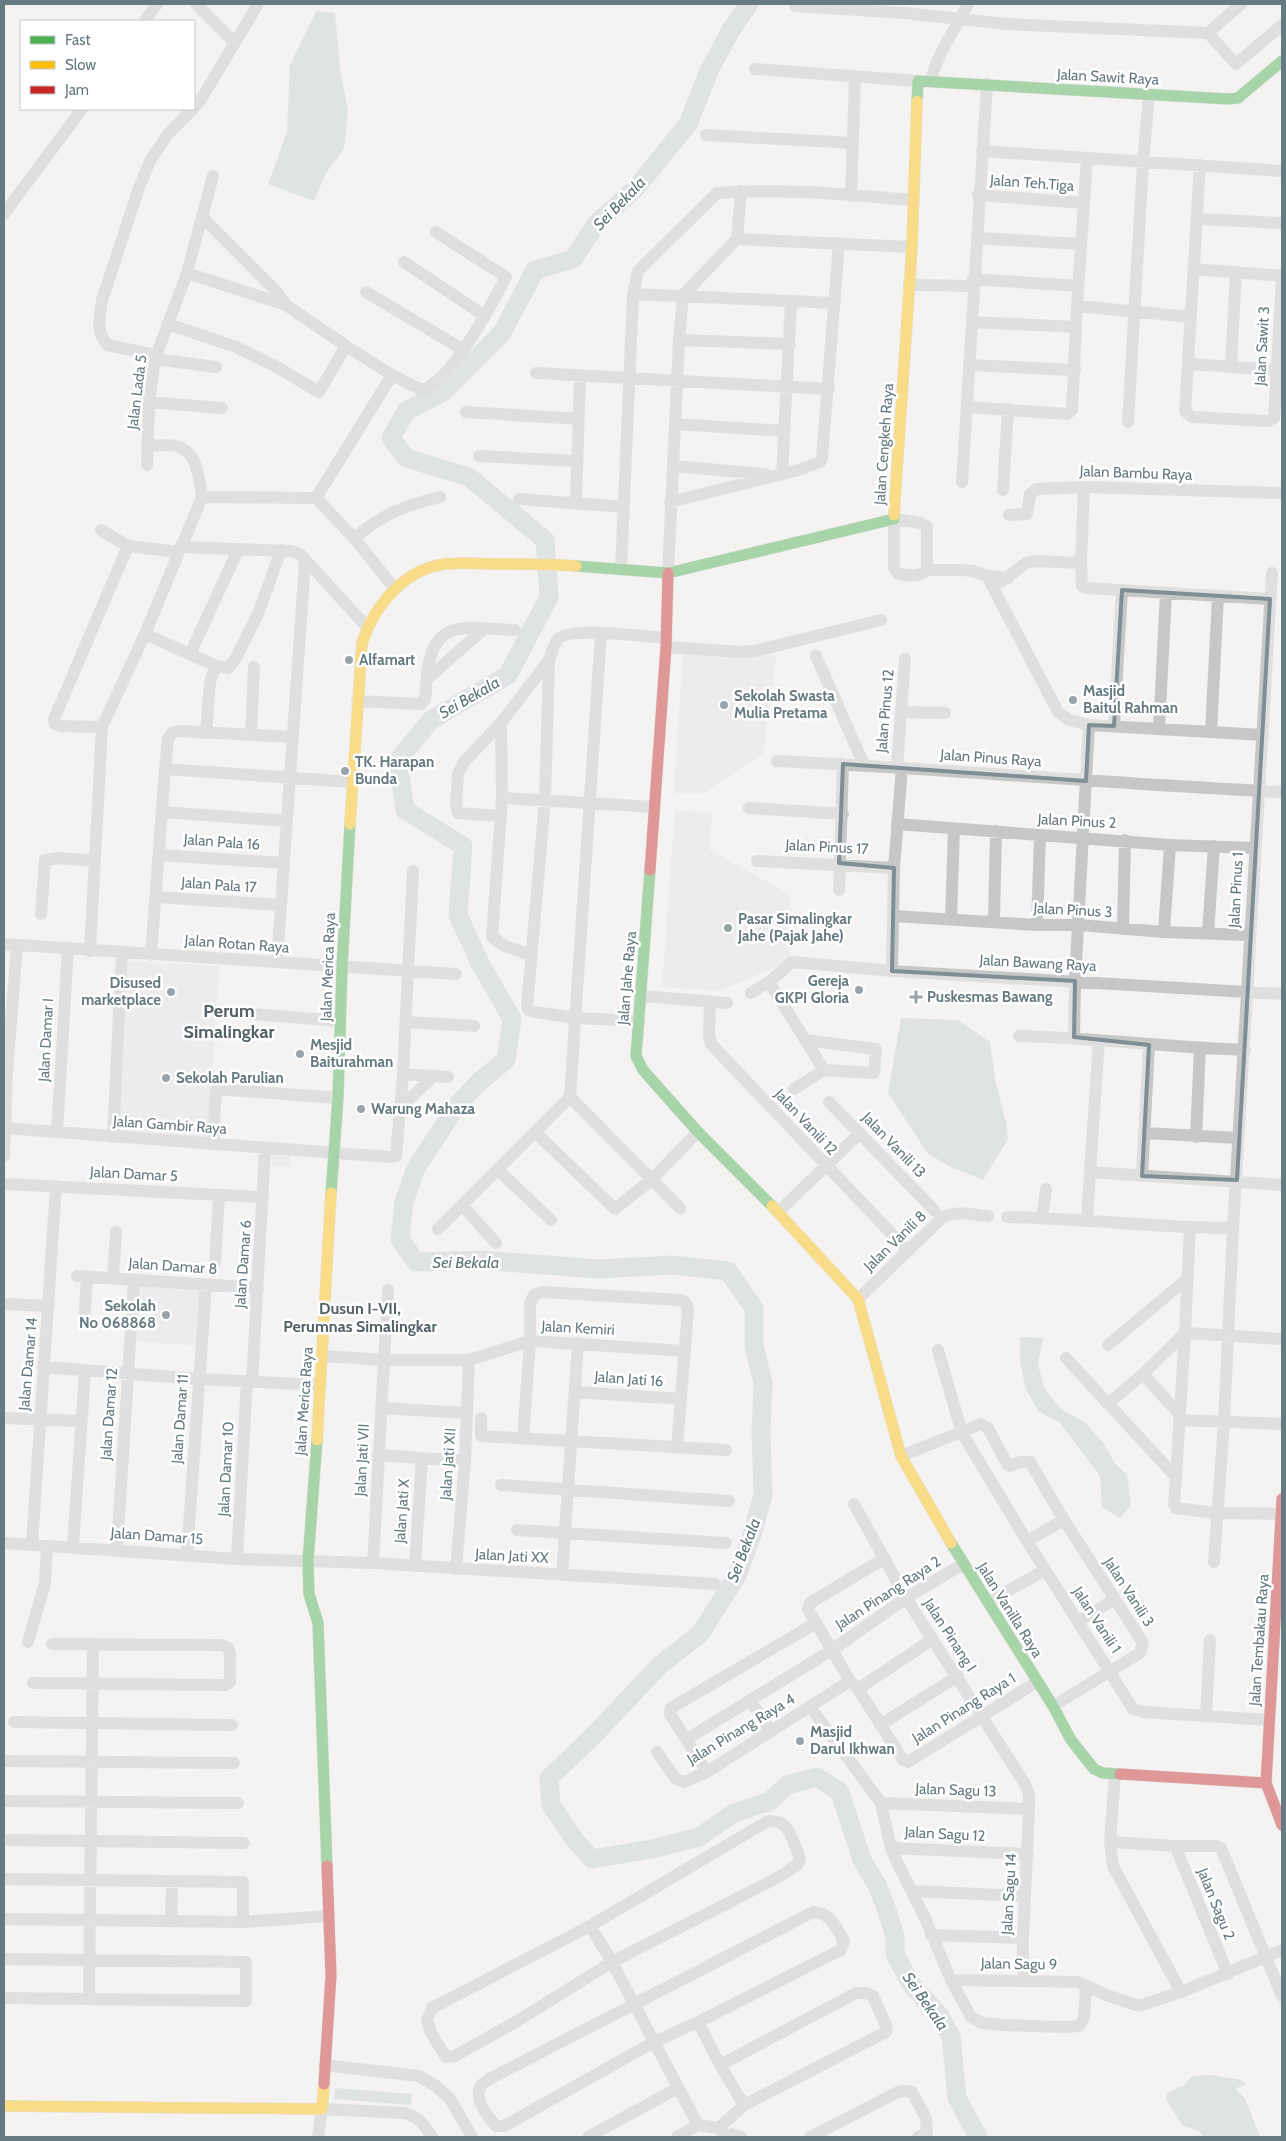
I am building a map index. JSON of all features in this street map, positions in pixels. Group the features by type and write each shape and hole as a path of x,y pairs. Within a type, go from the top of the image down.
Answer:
{"street":[{"path":"146,20 158,4"},
{"path":"196,4 234,42"},
{"path":"195,106 200,101 258,4"},
{"path":"797,4 795,6 908,9 1007,24 1208,33 1241,4"},
{"path":"755,70 855,78 925,81 934,68 968,4"},
{"path":"1208,33 1237,64 1282,25"},
{"name":"Jalan Sawit Raya","path":"925,81 1149,95 1238,98 1280,67"},
{"path":"851,196 855,78"},
{"name":"Jalan Cengkeh Raya","path":"537,564 668,573 894,519 914,200 925,81"},
{"path":"962,482 978,195 987,84"},
{"path":"1128,422 1143,162 1149,95"},
{"path":"4,214 81,110"},
{"path":"191,110 168,134 151,159 140,185 102,300 98,322 101,335 107,345 156,357 216,367"},
{"path":"706,135 852,143"},
{"path":"982,151 1282,172"},
{"path":"967,407 1069,413 1073,407 1078,286 1087,158"},
{"path":"1200,165 1188,364 1277,370"},
{"name":"Jalan Lada 5","path":"147,465 149,402 156,357 187,273 213,176"},
{"path":"621,570 628,377 633,294 638,271 717,193 740,191 914,200"},
{"path":"668,573 670,502 682,295 737,239 740,191"},
{"name":"Jalan Teh.Tiga","path":"978,195 1084,203"},
{"path":"202,217 277,292 286,305"},
{"path":"1198,219 1282,223"},
{"path":"187,273 286,305 392,375 422,390 427,389 446,370 462,349 485,316 506,277 436,232"},
{"path":"976,238 1081,244"},
{"path":"737,239 912,248"},
{"path":"670,502 812,466 820,462 822,458 829,388 839,243"},
{"path":"404,262 485,316"},
{"path":"1194,269 1282,276"},
{"path":"1231,366 1236,272"},
{"name":"Jalan Sawit 3","path":"1188,364 1185,411 1192,417 1268,421 1274,418 1278,404 1277,370 1282,276"},
{"path":"909,285 973,283 1078,286"},
{"path":"366,292 462,349"},
{"path":"633,294 835,303"},
{"path":"779,474 784,431 791,301"},
{"path":"1077,306 1191,317"},
{"path":"972,322 1076,327"},
{"path":"168,324 236,347 275,366 319,392 346,346"},
{"path":"679,340 790,344"},
{"path":"969,365 1075,370"},
{"path":"536,373 829,388"},
{"path":"316,498 392,375"},
{"path":"576,503 580,375"},
{"path":"149,402 222,408"},
{"path":"1003,490 1008,409"},
{"path":"466,412 578,419"},
{"path":"675,424 784,431"},
{"path":"90,951 93,861 102,727 145,634 202,496 197,465 186,452 177,446 147,446"},
{"path":"479,456 577,461"},
{"path":"672,466 779,474"},
{"path":"1084,487 1082,586 1086,588 1270,599"},
{"name":"Jalan Bambu Raya","path":"1009,516 1027,514 1030,494 1037,489 1084,487 1282,493"},
{"path":"202,496 316,498 354,538 395,589"},
{"path":"354,538 377,520 396,509 440,497"},
{"path":"519,499 624,507"},
{"path":"927,570 927,528 921,523 894,519 893,560 895,572 898,574 917,575 923,574 927,570 962,570 990,582 1008,578 1026,563 1035,560 1081,563"},
{"path":"101,530 128,546 179,550 292,550 300,554 305,562 367,627"},
{"path":"102,727 60,726 55,724 54,719 128,546"},
{"path":"190,654 238,550"},
{"path":"145,634 216,666 228,668 258,614 281,550"},
{"path":"277,962 305,562"},
{"name":"Jalan Merica Raya","path":"322,2109 331,1974 318,1624 309,1594 308,1561 323,1356 333,1152 338,1098 342,968 352,782 362,643 367,627 376,611 395,589 413,575 428,568 446,564 537,564"},
{"name":"Jalan Jahe Raya","path":"668,573 666,643 636,1056 643,1070 698,1132 778,1212 858,1299"},
{"name":"Jalan Pinus 1","path":"1214,1562 1216,1513 1224,1423 1238,1138 1245,1050 1254,848 1263,735 1272,573"},
{"path":"990,582 1058,712 1069,720 1089,725 1263,735"},
{"path":"1114,726 1122,590"},
{"path":"1159,729 1166,593"},
{"path":"1211,732 1218,597"},
{"path":"500,816 460,814 456,805 458,774 464,762 501,723 549,660 558,639 566,634 583,632 601,633 742,652 755,651 881,620"},
{"path":"358,701 421,704 426,696 429,657 433,645 438,640 460,628 515,630"},
{"path":"427,679 484,629"},
{"path":"438,1229 570,1097 601,633"},
{"path":"816,656 864,764"},
{"name":"Jalan Pinus 12","path":"899,767 901,712 906,658"},
{"path":"549,660 545,800 527,1007 529,1010 576,1018 639,1020"},
{"path":"206,733 210,682 216,666"},
{"path":"251,735 254,667"},
{"path":"901,712 945,713"},
{"path":"501,723 502,798 492,937 505,946 531,955"},
{"path":"1074,1037 1074,981 1079,925 1089,725"},
{"path":"151,955 168,739 172,733 178,731 293,737"},
{"name":"Jalan Pinus Raya","path":"777,761 864,764 1086,781 1282,792"},
{"path":"839,890 843,814 843,764"},
{"path":"892,971 894,868 899,767"},
{"path":"165,769 352,782"},
{"path":"502,798 654,807"},
{"path":"749,808 843,814"},
{"path":"162,812 287,821"},
{"name":"Jalan Pinus 2","path":"897,824 1125,840 1170,845 1254,848"},
{"path":"951,918 954,829"},
{"path":"994,922 996,831"},
{"path":"1037,924 1040,835"},
{"path":"1122,929 1125,840"},
{"path":"1164,932 1170,845"},
{"path":"1208,933 1214,846"},
{"name":"Jalan Pala 16","path":"159,855 284,863"},
{"path":"41,914 45,860 60,858 93,861"},
{"name":"Jalan Pinus 17","path":"757,860 839,863 894,868"},
{"path":"401,1108 413,870"},
{"name":"Jalan Pala 17","path":"156,897 280,905"},
{"name":"Jalan Pinus 3","path":"894,916 1079,925 1164,932 1250,935"},
{"name":"Jalan Rotan Raya","path":"4,944 342,968 409,970 456,974"},
{"path":"4,1156 5,1072 17,946"},
{"name":"Jalan Damar I","path":"57,1132 68,949"},
{"path":"113,1138 122,952"},
{"name":"Jalan Bawang Raya","path":"769,982 792,962 892,971 1282,994"},
{"path":"751,993 769,982 824,1070"},
{"path":"641,996 727,1004"},
{"name":"Jalan Vanili 12","path":"710,1002 709,1036 711,1044 908,1251"},
{"path":"218,1011 340,1021"},
{"path":"406,1022 474,1026"},
{"path":"1019,1036 1074,1037 1149,1045 1245,1050"},
{"path":"794,1089 824,1070 874,1073 876,1049 805,1040"},
{"path":"1087,1220 1099,1040"},
{"path":"1142,1176 1149,1045"},
{"path":"1196,1137 1200,1048"},
{"path":"403,1074 448,1077"},
{"path":"401,1108 434,1076"},
{"path":"214,1144 216,1089 338,1098"},
{"path":"570,1097 680,1208"},
{"name":"Jalan Vanili 13","path":"829,1102 935,1211"},
{"name":"Jalan Gambir Raya","path":"5,1128 113,1138 390,1157 396,1156 398,1151 401,1108"},
{"path":"536,1133 615,1209 652,1180 698,1132"},
{"path":"778,1212 860,1133"},
{"path":"1145,1133 1238,1138"},
{"name":"Jalan Damar 6","path":"249,1381 258,1288 265,1148"},
{"path":"498,1170 551,1220"},
{"path":"1090,1172 1237,1180 1282,1185"},
{"name":"Jalan Damar 5","path":"4,1184 263,1197"},
{"name":"Jalan Damar 14","path":"32,1544 56,1186"},
{"path":"1042,1217 1046,1190"},
{"path":"215,1263 219,1195"},
{"path":"462,1205 496,1243"},
{"name":"Jalan Vanili 8","path":"858,1299 945,1216 960,1214 988,1216"},
{"path":"1007,1217 1042,1217 1190,1228 1233,1228"},
{"path":"1190,1228 1174,1504 1176,1508 1216,1513 1282,1514"},
{"path":"113,1277 116,1232"},
{"name":"Jalan Damar 8","path":"84,1323 82,1276 258,1288"},
{"path":"1108,1345 1188,1279"},
{"name":"Jalan Damar 12","path":"117,1549 134,1281"},
{"name":"Jalan Damar 11","path":"187,1554 206,1285"},
{"name":"Jalan Jati VII","path":"372,1563 388,1290"},
{"path":"524,1438 530,1341 530,1303 534,1295 542,1292 582,1294 681,1300 686,1303 688,1310 677,1447"},
{"name":"Jalan Vanilla Raya","path":"858,1299 901,1456 963,1564 1053,1706 1072,1740 1094,1769 1103,1773 1266,1784"},
{"path":"4,1304 49,1306"},
{"path":"1108,1404 1185,1333 1282,1339"},
{"name":"Jalan Kemiri","path":"323,1356 384,1360 469,1360 530,1341 685,1351"},
{"path":"562,1575 578,1343"},
{"name":"Jalan Vanili 1","path":"938,1350 962,1433 1044,1570 1079,1621 1132,1709 1144,1712 1206,1714 1268,1720"},
{"path":"1066,1358 1176,1477"},
{"name":"Jalan Jati XII","path":"456,1569 465,1461 469,1360"},
{"path":"43,1367 199,1380 321,1385"},
{"path":"73,1547 85,1371"},
{"path":"1142,1374 1179,1417 1224,1423 1282,1424"},
{"name":"Jalan Damar 10","path":"237,1559 249,1381"},
{"name":"Jalan Jati 16","path":"575,1392 681,1399"},
{"path":"381,1408 467,1412"},
{"path":"4,1418 81,1421"},
{"path":"481,1418 480,1436 726,1450"},
{"name":"Jalan Vanili 3","path":"962,1433 981,1424 984,1425 988,1428 1007,1464 1010,1466 1020,1462 1030,1462 1064,1520 1115,1598 1143,1647 1140,1653 1053,1706"},
{"path":"901,1456 962,1433"},
{"path":"378,1455 465,1461"},
{"name":"Jalan Jati X","path":"415,1566 422,1458"},
{"path":"501,1485 729,1501"},
{"name":"Jalan Tembakau Raya","path":"1266,1784 1268,1720 1277,1685 1282,1499"},
{"name":"Jalan Pinang I","path":"854,1504 906,1598 958,1676 1025,1784 1029,1794 1029,1810"},
{"path":"1027,1541 1064,1520"},
{"path":"517,1530 726,1543"},
{"name":"Jalan Damar 15","path":"4,1543 117,1549 237,1559 308,1561"},
{"path":"28,1642 46,1583 47,1546"},
{"path":"885,1558 810,1603 809,1613 880,1725 958,1676"},
{"name":"Jalan Jati XX","path":"308,1561 372,1563 715,1584"},
{"name":"Jalan Pinang Raya 2","path":"687,1739 832,1650 906,1598 963,1564"},
{"path":"988,1602 1044,1570"},
{"path":"1079,1621 1115,1598"},
{"path":"707,1772 670,1714 671,1708 816,1623"},
{"name":"Jalan Pinang Raya 4","path":"657,1752 676,1779 681,1782 707,1772 810,1707 854,1685 933,1638"},
{"path":"1206,1714 1210,1640"},
{"path":"32,1683 225,1685 230,1682 230,1653 228,1648 221,1645 52,1644"},
{"path":"89,1998 93,1644"},
{"name":"Jalan Pinang Raya 1","path":"880,1725 900,1758 908,1762 1037,1682"},
{"path":"750,1700 771,1732"},
{"path":"810,1707 881,1803 891,1848 951,1980 975,2021 1003,2025 1065,2028 1079,2026 1084,2018 1086,1987"},
{"path":"14,1722 232,1725"},
{"path":"4,1761 234,1763"},
{"path":"1115,1774 1110,1842 1113,1866 1181,1992"},
{"path":"1266,1784 1282,1825"},
{"path":"4,1801 238,1803"},
{"name":"Jalan Sagu 13","path":"881,1803 1029,1810"},
{"name":"Jalan Sagu 14","path":"1023,1980 1024,1896 1028,1854 1029,1810"},
{"path":"768,1822 778,1822 784,1825 798,1851 800,1859 797,1865 777,1878 612,1962 514,2023 455,2056 446,2057 430,2032 427,2020 432,2008 590,1926 768,1822"},
{"path":"4,1840 244,1843"},
{"path":"1110,1842 1175,1846 1217,1846 1221,1848 1282,1996"},
{"name":"Jalan Sagu 2","path":"1175,1846 1228,1974"},
{"name":"Jalan Sagu 12","path":"891,1848 1028,1854"},
{"path":"4,1879 243,1882 243,1922"},
{"path":"171,1921 172,1882"},
{"path":"912,1891 1024,1896"},
{"path":"813,1912 823,1913 830,1918 844,1941 840,1950 698,2022 654,2042 504,2126 496,2126 480,2102 478,2091 482,2084 494,2077 813,1912"},
{"path":"4,1919 243,1922 329,1916"},
{"path":"590,1926 612,1962 698,2125 723,2134 741,2137"},
{"path":"931,1934 1023,1938"},
{"name":"Jalan Sagu 9","path":"951,1980 1078,1982 1086,1987 1139,2006 1228,1974 1282,1950"},
{"path":"4,1959 246,1962 246,2001 4,1998"},
{"path":"720,2065 856,1993 866,1993 873,1996 887,2028 886,2032 744,2106 723,2134"},
{"path":"698,2022 744,2106"},
{"path":"324,2066 419,2076 436,2086 450,2099 472,2137"},
{"path":"588,2137 678,2088"},
{"path":"810,2137 898,2092 904,2091 912,2092 926,2118 927,2133 918,2137"},
{"path":"4,2106 322,2109 405,2113 425,2124 432,2137"},
{"path":"318,2137 322,2109"},
{"path":"677,2137 698,2125"}],"highlighted area":[{"path":"1122,590 1270,599 1237,1180 1142,1176 1149,1045 1074,1037 1075,981 892,971 894,868 839,863 843,764 1086,781 1089,725 1114,726"}],"shaded area":[{"path":"316,11 335,13 340,67 348,112 344,149 326,173 314,201 268,184 287,132 290,65"},
{"name":"Sekolah Swasta Mulia Pretama","path":"683,651 776,656 763,754 702,794 674,793"},
{"name":"Pasar Simalingkar Jahe (Pajak Jahe)","path":"675,810 712,813 710,850 791,895 790,961 719,991 662,987"},
{"name":"Sekolah Parulian","path":"127,961 219,966 208,1138 117,1132"},
{"path":"901,1018 958,1020 990,1042 996,1084 1008,1139 983,1180 951,1167 928,1154 888,1093"},
{"path":"272,1153 291,1154 290,1167 271,1166"},
{"name":"Sekolah No 068868","path":"135,1284 201,1288 198,1346 131,1341"},
{"path":"1020,1337 1043,1338 1038,1364 1044,1388 1061,1409 1086,1423 1104,1444 1114,1462 1127,1475 1131,1505 1120,1518 1102,1507 1100,1476 1060,1423 1038,1411 1025,1387 1020,1360"},
{"path":"1212,2075 1241,2080 1246,2084 1235,2089 1245,2098 1260,2137 1204,2137 1199,2131 1183,2126 1166,2100 1167,2093 1184,2085 1192,2076"},
{"path":"335,2088 412,2094 411,2105 334,2099"}],"waterway":[{"name":"Sei Bekala","path":"749,4 731,30 709,71 688,124 635,189 597,223 573,259 535,270 502,333 443,392 406,411 391,438 406,458 469,477 545,540 549,597 508,675 431,720 398,760 405,810 463,846 458,915 480,963 512,1019 506,1060 480,1081 458,1104 416,1168 404,1202 400,1239 416,1262 480,1260 598,1269 673,1265 728,1271 754,1308 754,1346 763,1383 761,1434 763,1495 752,1535 737,1576 700,1634 660,1665 594,1735 549,1778 551,1805 574,1839 592,1859 652,1849 699,1837 734,1813 770,1801 787,1785 817,1777 840,1792 862,1860 877,1885 886,1908 895,1936 895,1954 911,1984 940,2016 951,2036 957,2098 978,2137"}],"traffic: fast":[{"path":"917,101 918,81 1228,99 1238,98 1282,61"},
{"path":"576,566 668,573 894,519 894,515"},
{"path":"331,1193 338,1098 342,968 350,824"},
{"path":"650,870 636,1056 643,1070 698,1132 772,1206"},
{"path":"317,1440 308,1561 309,1594 318,1623 327,1866"},
{"path":"951,1543 1053,1706 1071,1740 1094,1769 1103,1773 1120,1774"}],"traffic: slow":[{"path":"894,515 912,247 917,101"},
{"path":"350,824 362,643 374,616 393,591 417,573 431,567 446,564 546,564 576,566"},
{"path":"317,1440 331,1193"},
{"path":"772,1206 858,1299 901,1456 951,1543"},
{"path":"4,2106 322,2109 324,2084"}],"traffic: jam":[{"path":"650,870 666,647 668,573"},
{"path":"1282,1499 1266,1783 1282,1825"},
{"path":"1120,1774 1266,1783"},
{"path":"324,2084 331,1975 327,1866"}],"place":[{"name":"Alfamart","path":"349,660"},
{"name":"Masjid Baitul Rahman","path":"1073,700"},
{"name":"Sekolah Swasta Mulia Pretama","path":"724,705"},
{"name":"TK. Harapan Bunda","path":"345,771"},
{"name":"Pasar Simalingkar Jahe (Pajak Jahe)","path":"728,928"},
{"name":"Gereja GKPI Gloria","path":"859,990"},
{"name":"Disused marketplace","path":"171,992"},
{"name":"Puskesmas Bawang","path":"916,997"},
{"name":"Mesjid Baiturahman","path":"300,1054"},
{"name":"Sekolah Parulian","path":"166,1078"},
{"name":"Warung Mahaza","path":"361,1109"},
{"name":"Sekolah No 068868","path":"166,1315"},
{"name":"Masjid Darul Ikhwan","path":"800,1741"}],"district":[{"name":"Perum Simalingkar","path":"229,1021"},
{"name":"Dusun I-VII, Perumnas Simalingkar","path":"360,1317"}]}
